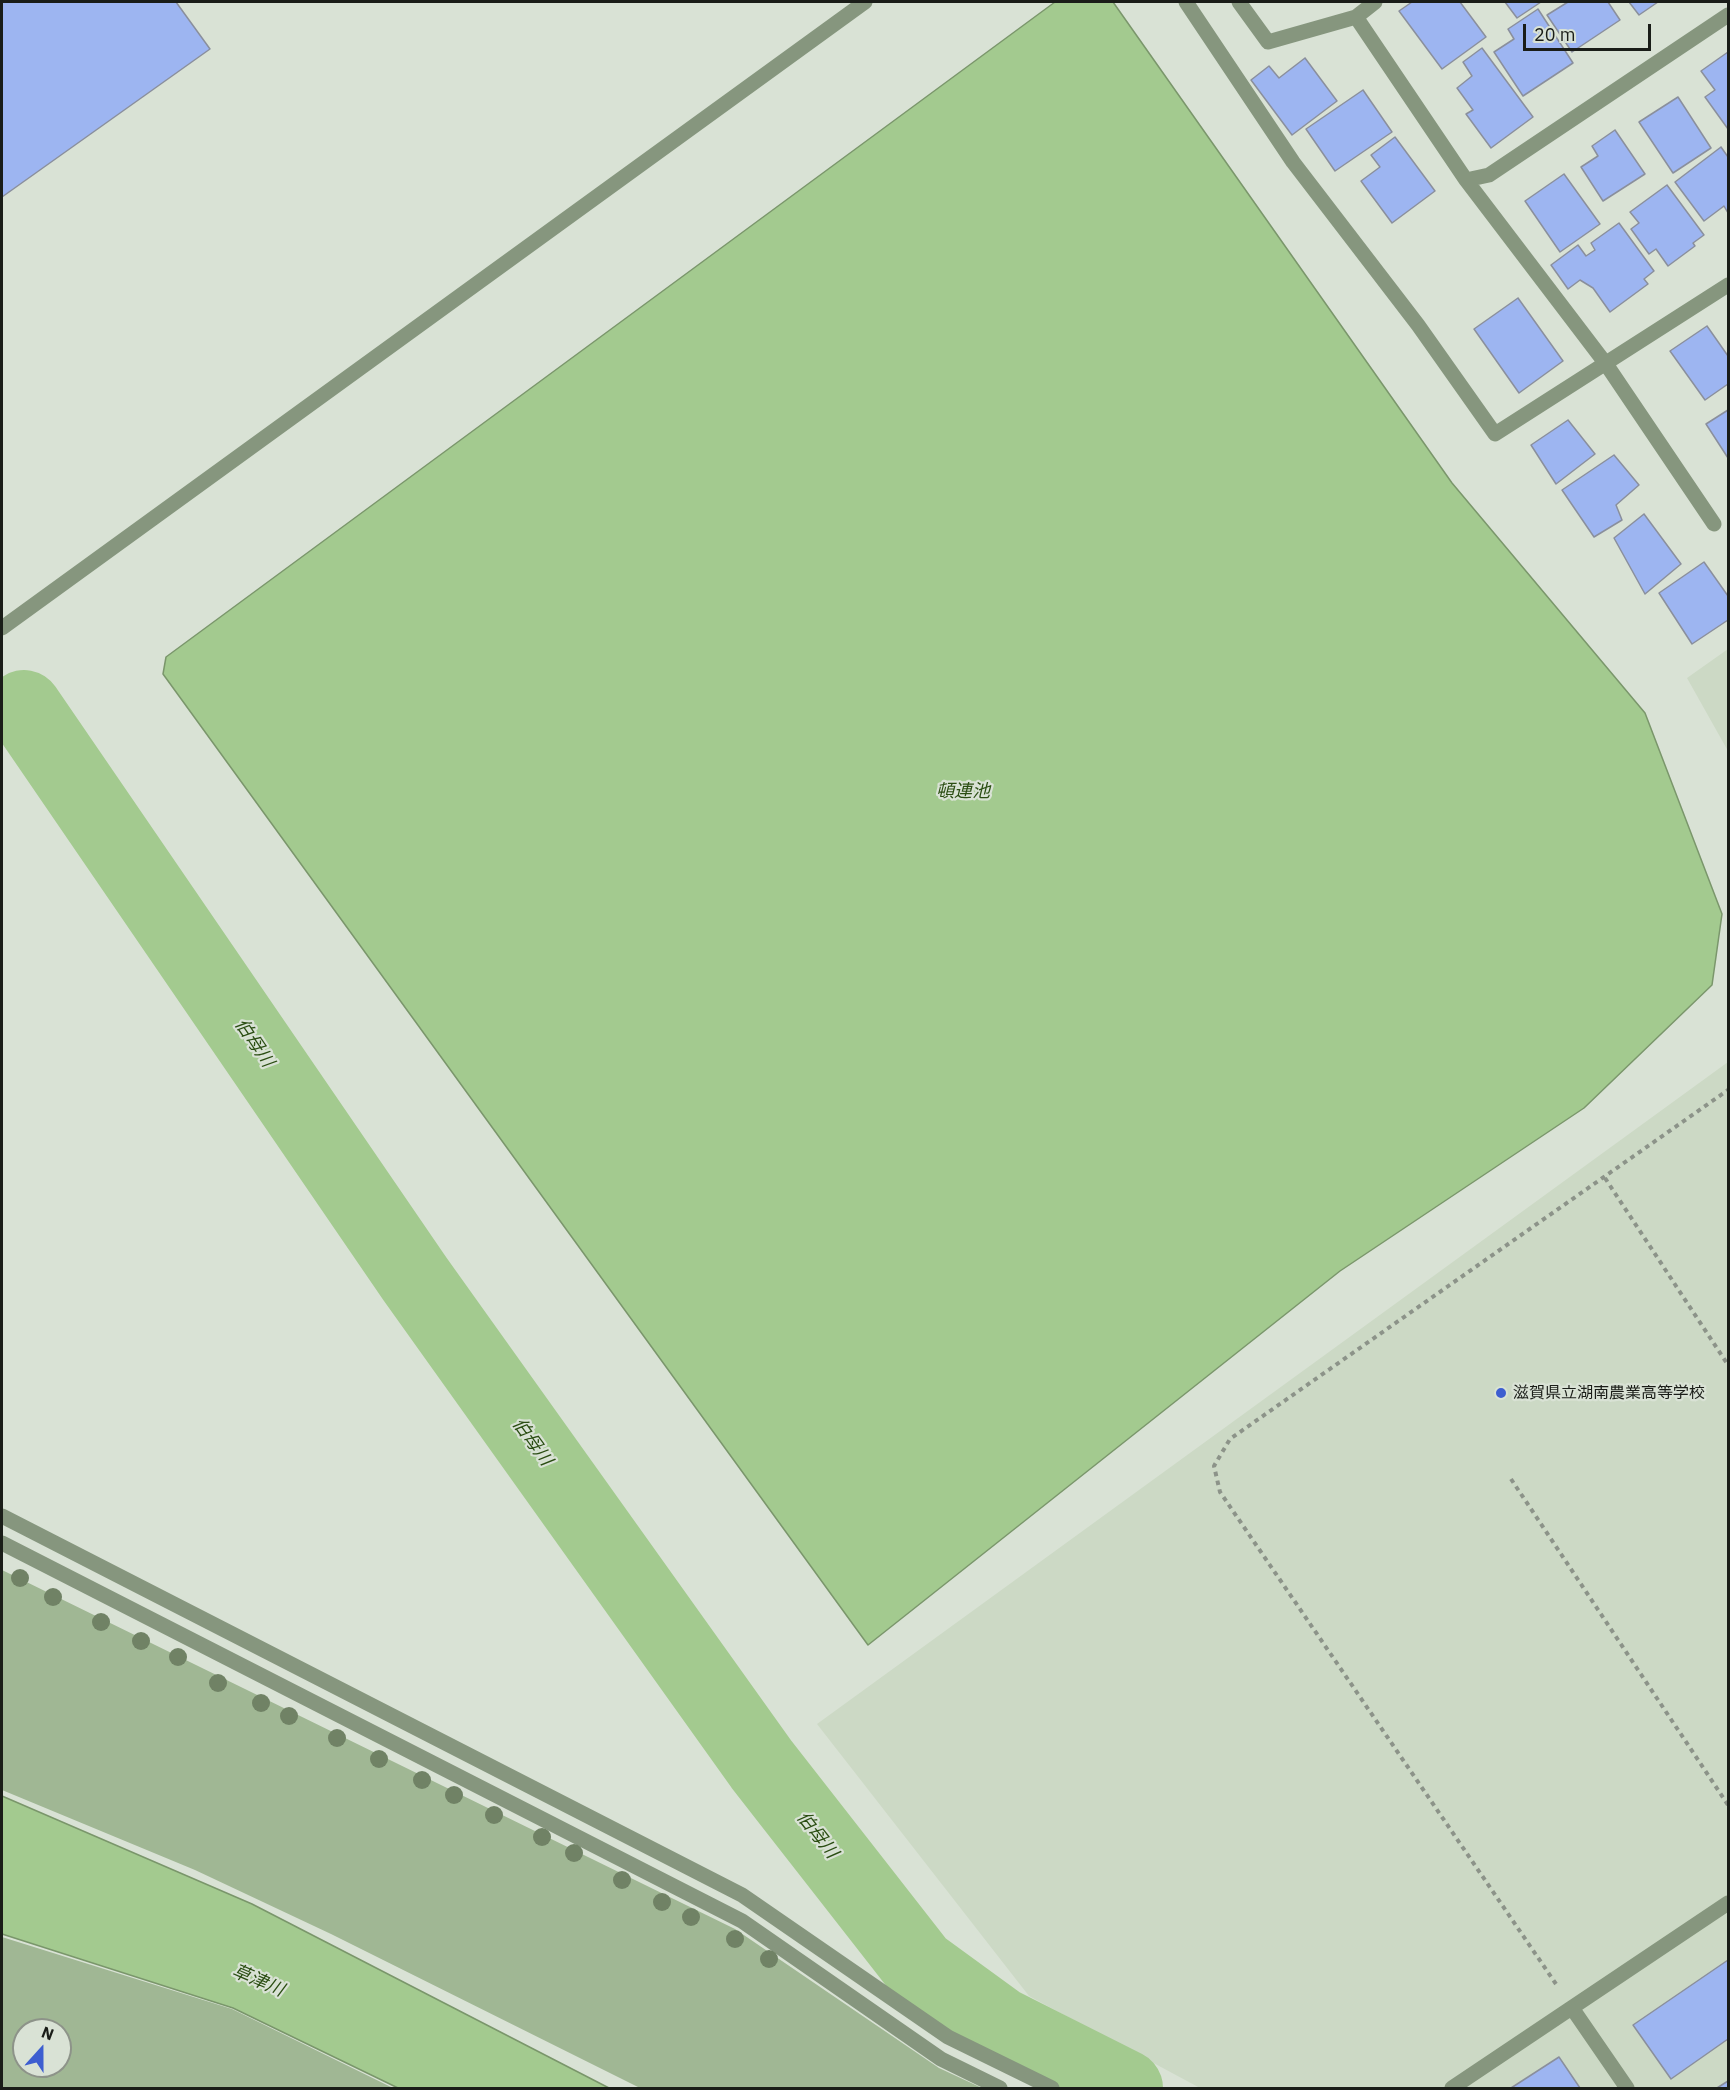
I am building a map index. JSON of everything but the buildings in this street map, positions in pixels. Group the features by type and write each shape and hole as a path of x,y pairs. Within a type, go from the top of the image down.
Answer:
{"street":[{"path":"2,628 865,2"},
{"path":"1186,2 1293,162 1418,325 1495,434 1728,285"},
{"path":"1239,2 1268,42 1356,17 1375,2"},
{"path":"1466,180 1489,175 1728,15"},
{"path":"1356,17 1466,180 1606,364 1714,524"},
{"path":"2,1516 742,1895 948,2037 1052,2088"},
{"path":"2,1543 742,1921 941,2059 1000,2088"},
{"path":"742,1895 742,1921"},
{"path":"1452,2088 1728,1902"},
{"path":"1572,2008 1627,2088"}],"path":[{"path":"1572,2008 1220,1492 1214,1466 1230,1439 1728,1090"},
{"path":"1605,1178 1728,1365"},
{"path":"1511,1479 1728,1805"}],"shaded area":[{"path":"1728,649 1728,751 1687,678"},
{"name":"滋賀県立湖南農業高等学校","path":"1728,1062 1728,2088 1200,2088 1029,1996 817,1724"},
{"path":"2,1570 735,1929 939,2068 982,2088 640,2088 331,1934 195,1870 2,1790"},
{"path":"2,1937 232,2009 393,2088 2,2088"}],"water":[{"name":"頓連池","path":"1055,2 1113,2 1452,483 1645,713 1722,914 1712,985 1584,1108 1340,1271 868,1645 163,674 166,657"},
{"name":"草津川","path":"2,1796 252,1904 609,2088 398,2088 233,2008 2,1934"}],"waterway":[{"name":"伯母川","path":"24,708 415,1279 762,1765 919,1966 1000,2025 1125,2088"}],"place":[{"name":"滋賀県立湖南農業高等学校","path":"1501,1393"}]}
